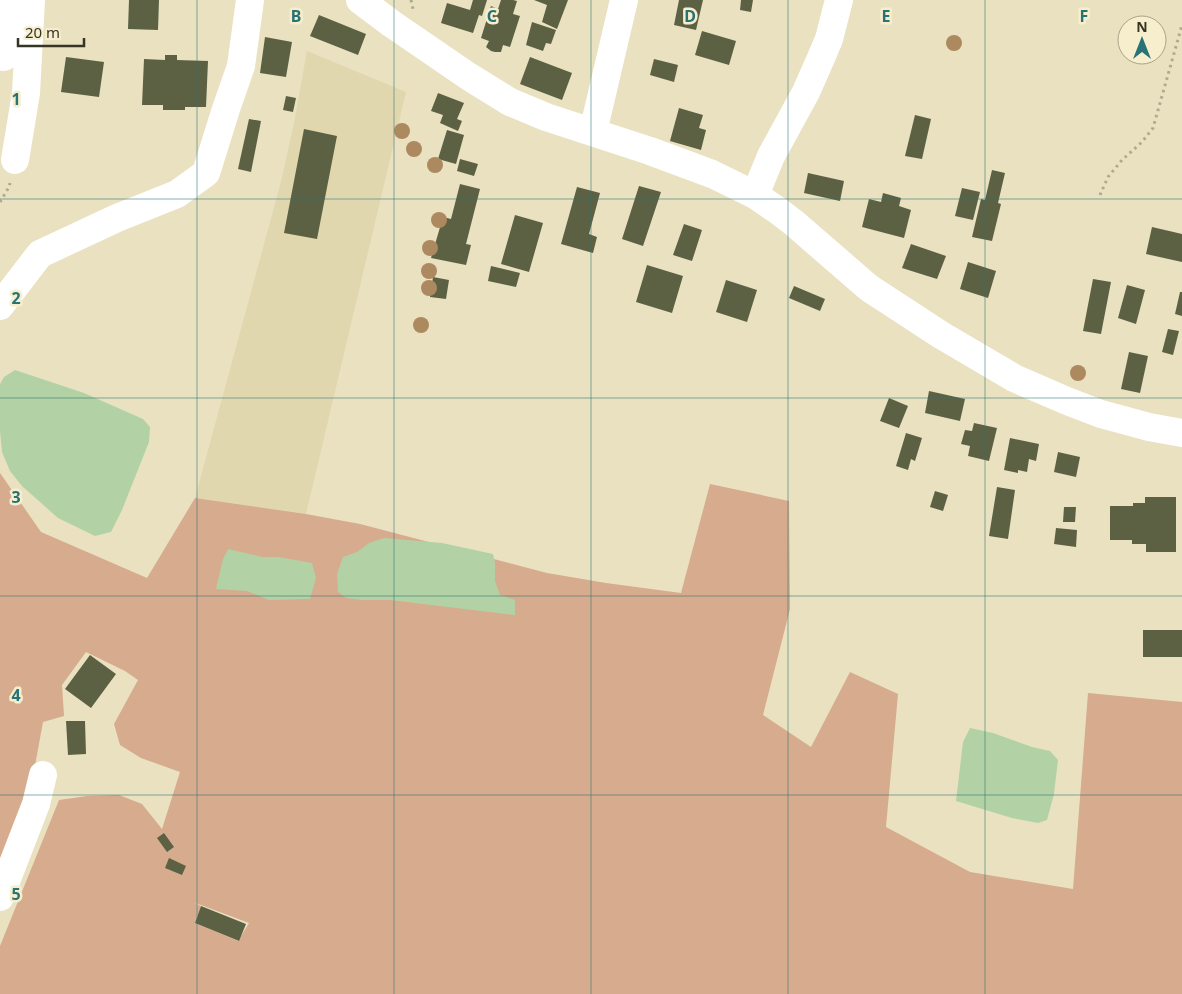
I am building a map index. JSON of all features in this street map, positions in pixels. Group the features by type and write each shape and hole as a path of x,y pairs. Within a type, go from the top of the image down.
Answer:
{"street":[{"path":"4,57 12,0"},
{"path":"15,160 26,93 32,0"},
{"path":"0,306 40,254 117,218 177,194 206,173 241,66 250,0"},
{"path":"360,0 460,71 510,102 533,112 671,158 712,174 755,195 788,219 853,275 876,292 941,335 1014,378 1101,414 1149,427 1182,433"},
{"path":"593,132 624,0"},
{"path":"755,195 771,156 806,92 821,58 829,39 839,0"},
{"path":"0,897 36,804 43,775"}],"path":[{"path":"1100,195 1108,177 1153,128 1182,24"},
{"path":"0,202 9,186"}],"shaded area":[{"path":"307,51 406,92 306,514 195,498 282,178"},
{"path":"15,370 84,393 143,419 150,427 149,442 122,510 111,532 95,536 58,518 22,486 10,471 2,452 0,384 4,377"},
{"path":"0,473 41,532 147,578 195,498 360,524 547,573 681,593 710,484 789,501 790,609 763,715 811,747 850,672 898,694 886,827 970,872 1073,889 1088,693 1182,702 1182,994 0,994 0,946 59,800 87,796 119,795 142,804 162,829 180,772 141,758 120,745 114,724 138,680 125,671 86,652 62,685 64,716 43,722 34,771 0,897","holes":["194,903 249,923 238,941 195,923 201,906"]},
{"path":"384,538 442,543 493,554 495,581 500,595 515,600 515,615 390,600 346,598 338,592 337,574 343,557 357,552 369,543"},
{"path":"228,549 262,557 278,557 312,563 316,578 310,599 269,600 247,591 216,589 223,559"},
{"path":"970,728 993,733 1032,747 1050,751 1058,760 1054,794 1047,820 1038,823 1012,818 956,801 963,742"}],"building":[{"path":"129,0 159,0 158,30 128,29"},
{"path":"473,0 487,0 482,16 479,15 473,33 441,23 447,3 470,10"},
{"path":"501,0 517,1 513,14 520,16 510,47 503,45 501,52 495,52 486,47 489,41 481,38 491,6 498,9"},
{"path":"534,0 568,0 557,29 542,22 547,5"},
{"path":"679,0 703,0 696,30 674,25"},
{"path":"741,0 753,0 751,12 740,10"},
{"path":"319,15 366,34 358,55 310,36"},
{"path":"532,22 556,30 551,44 546,43 543,51 526,45"},
{"path":"702,31 736,41 729,65 695,55"},
{"path":"265,37 292,42 286,77 260,73"},
{"path":"165,55 177,55 177,60 208,61 206,107 185,107 185,110 163,110 163,105 142,105 144,59 165,60"},
{"path":"66,57 104,62 99,97 61,92"},
{"path":"530,57 572,73 562,100 520,84"},
{"path":"654,59 678,65 674,82 650,75"},
{"path":"438,93 464,103 457,119 462,121 458,131 440,123 443,115 431,111"},
{"path":"286,96 296,98 293,112 283,110"},
{"path":"679,108 703,115 699,128 706,130 701,150 670,141"},
{"path":"915,115 931,119 922,159 905,156"},
{"path":"249,119 261,121 251,172 238,169"},
{"path":"304,129 337,136 317,239 284,233"},
{"path":"447,130 464,135 456,164 438,159"},
{"path":"460,159 478,164 474,176 457,171"},
{"path":"992,170 1005,173 998,203 1001,204 992,241 972,237 981,199 985,200"},
{"path":"808,173 844,181 840,201 804,193"},
{"path":"460,184 480,189 466,244 471,245 466,265 431,258 443,217 451,219"},
{"path":"639,186 661,192 643,246 622,239"},
{"path":"577,187 600,193 589,234 597,237 593,253 561,244"},
{"path":"962,188 980,192 973,220 955,216"},
{"path":"883,193 901,198 899,206 911,210 904,238 862,227 869,199 881,202"},
{"path":"515,215 543,223 529,272 501,264"},
{"path":"684,224 702,230 692,261 673,255"},
{"path":"1152,227 1182,234 1182,262 1146,254"},
{"path":"911,244 946,256 937,279 902,268"},
{"path":"968,262 996,271 988,298 960,289"},
{"path":"647,265 683,276 672,313 636,302"},
{"path":"491,266 520,273 516,287 488,281"},
{"path":"433,277 449,280 446,299 430,297"},
{"path":"1093,279 1111,282 1101,334 1083,331"},
{"path":"726,280 757,290 747,322 716,312"},
{"path":"1127,285 1145,290 1136,324 1118,318"},
{"path":"794,286 825,299 820,311 789,298"},
{"path":"1180,292 1182,292 1182,316 1175,314"},
{"path":"1168,329 1179,331 1173,355 1162,352"},
{"path":"1129,352 1148,356 1140,393 1121,389"},
{"path":"929,391 965,399 960,421 925,413"},
{"path":"889,398 908,406 899,428 880,421"},
{"path":"974,423 997,428 989,461 968,456 970,446 961,444 965,430 972,431"},
{"path":"906,433 922,438 915,461 911,459 908,470 896,466"},
{"path":"1010,438 1039,444 1036,461 1029,459 1027,472 1018,470 1018,473 1004,470"},
{"path":"1058,452 1080,457 1076,477 1054,472"},
{"path":"997,487 1015,490 1008,539 989,536"},
{"path":"935,491 948,495 943,511 930,507"},
{"path":"1145,497 1176,497 1176,552 1146,552 1146,544 1132,544 1132,540 1110,540 1110,506 1133,506 1133,503 1145,503"},
{"path":"1064,507 1076,507 1075,522 1063,522"},
{"path":"1056,528 1077,530 1076,547 1054,544"},
{"path":"1143,630 1182,630 1182,657 1143,657"},
{"path":"90,655 116,674 91,708 65,689"},
{"path":"66,721 85,721 86,754 68,755"},
{"path":"164,833 174,847 167,852 157,838"},
{"path":"169,858 186,866 182,875 165,868"},
{"path":"201,906 246,924 239,941 195,923"}]}
